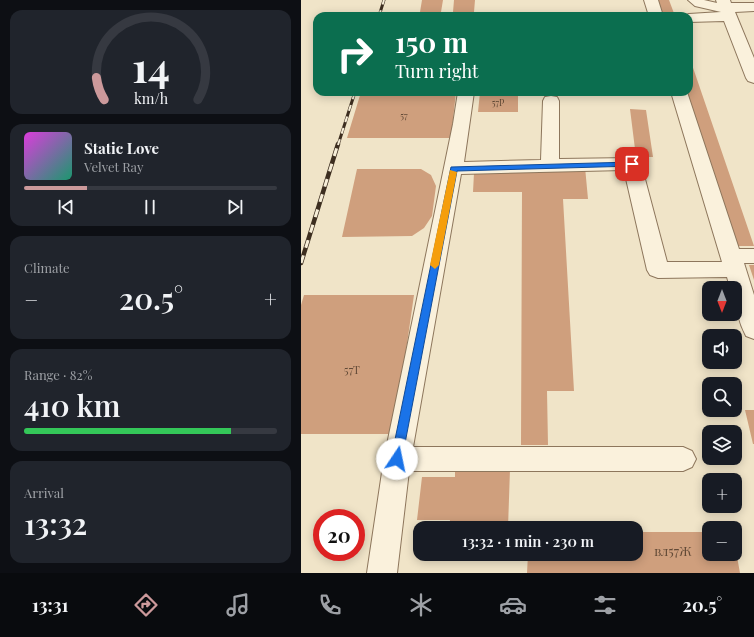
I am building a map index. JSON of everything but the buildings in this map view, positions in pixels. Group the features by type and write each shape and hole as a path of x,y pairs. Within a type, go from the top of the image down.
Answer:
{"street":[{"path":"651,0 655,12"},
{"path":"695,0 706,6 726,8 754,7"},
{"path":"693,17 726,8"},
{"path":"726,8 754,78"},
{"path":"382,573 397,459 462,124 465,96"},
{"path":"680,96 754,330"},
{"path":"550,165 551,101"},
{"path":"453,168 632,164 658,270 710,271 754,256"},
{"path":"397,459 683,459"}],"railway":[{"path":"380,12 384,0"},
{"path":"338,145 354,96"},
{"path":"301,263 338,144"}],"slow traffic":[{"path":"435,265 453,172"}],"route":[{"path":"397,459 453,168 632,164"}]}
